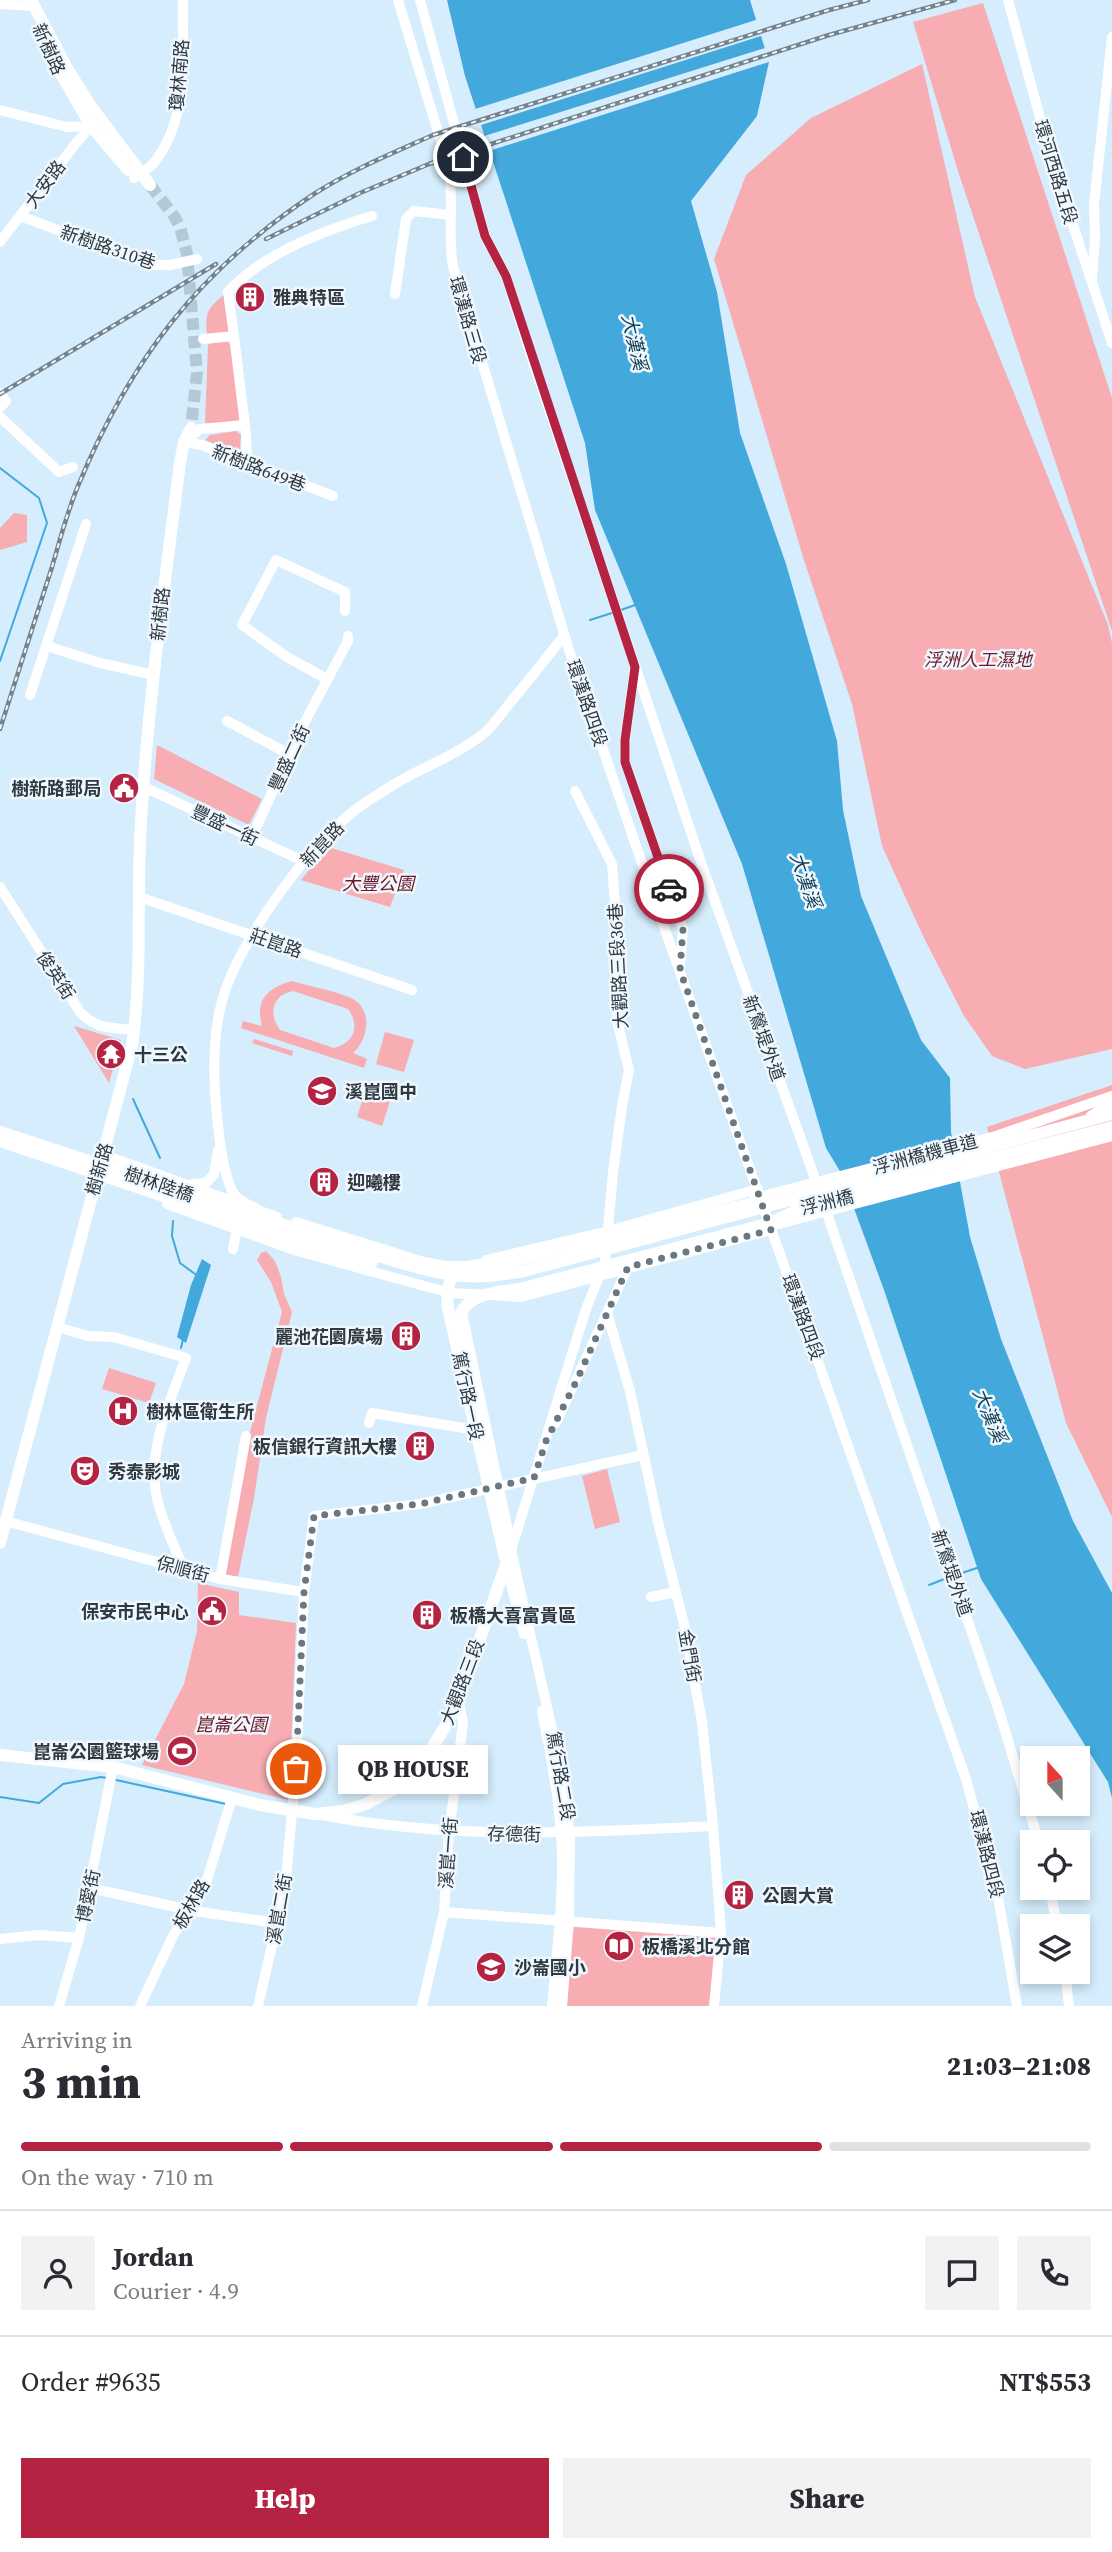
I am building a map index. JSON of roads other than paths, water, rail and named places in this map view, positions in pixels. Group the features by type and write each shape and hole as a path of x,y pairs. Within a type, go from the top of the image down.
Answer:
{"main road":[{"name":"新樹路","path":"32,3 37,23 61,77 148,188"},
{"name":"新樹路","path":"144,788 165,570 184,442 191,428"},
{"name":"樹新路","path":"0,1543 104,1155 134,1030 144,788"},
{"name":"浮洲橋","path":"1084,1121 1112,1103"},
{"name":"浮洲橋","path":"801,1202 1112,1114"},
{"name":"浮洲橋","path":"299,1236 396,1266 456,1277 492,1277 524,1271 776,1204 801,1202 1112,1127"},
{"name":"樹林陸橋","path":"0,1132 189,1194 299,1236"},
{"name":"樹林陸橋","path":"0,1141 189,1194"},
{"path":"448,1292 457,1270 465,1266 499,1264 775,1197 801,1202"},
{"path":"485,1294 582,1273 770,1223 801,1202"},
{"name":"篤行路一段","path":"448,1292 448,1308 476,1430 511,1550"},
{"name":"篤行路一段","path":"485,1294 468,1304 461,1313 506,1565"},
{"name":"大觀路三段","path":"0,1755 114,1769 232,1798 315,1814 344,1811 366,1804 398,1787 422,1764 441,1736 458,1698 511,1550"}],"street":[{"name":"瓊林南路","path":"137,175 152,165 172,131 180,102 183,0"},
{"name":"環漢路三段","path":"398,0 448,165 452,188 450,246 453,266 564,636"},
{"name":"新鶯堤外道","path":"420,0 485,236 506,276 704,871 947,1558 1019,1770 1035,1830"},
{"name":"環河西路五段","path":"1007,0 1052,162 1112,343"},
{"path":"1016,0 1019,41"},
{"path":"0,4 32,3"},
{"path":"1092,285 1094,204 1106,148 1112,44"},
{"path":"0,110 67,127 96,123"},
{"name":"大安路","path":"0,243 96,123"},
{"path":"395,294 406,219 414,211 451,215"},
{"name":"新樹路310巷","path":"20,216 153,265 170,265 197,259"},
{"path":"247,464 245,425 228,296 232,288 271,259 312,238 372,216"},
{"path":"203,339 233,336"},
{"path":"0,393 6,401 0,408"},
{"path":"0,417 59,472 74,467"},
{"path":"191,428 245,425"},
{"name":"新樹路649巷","path":"184,442 202,445 333,496"},
{"path":"30,695 86,524"},
{"path":"327,680 287,657 242,625 276,560 345,592 345,611"},
{"name":"豐盛二街","path":"252,837 289,754 348,642 348,636"},
{"name":"新崑路","path":"256,1208 242,1202 234,1194 230,1184 219,1137 213,1073 222,1001 237,960 305,862 341,822 404,778 477,740 489,729 564,636"},
{"name":"環漢路四段","path":"564,636 973,1799 998,1897 1017,2006"},
{"path":"47,646 100,663 154,675"},
{"path":"635,667 625,740 625,762 683,929 680,970"},
{"path":"227,721 289,754"},
{"name":"豐盛一街","path":"144,788 305,862"},
{"name":"大觀路三段36巷","path":"575,791 612,863 618,1025 629,1070 622,1106 602,1274"},
{"name":"俊英街","path":"0,887 80,1012 99,1026 110,1030 134,1030"},
{"name":"莊崑路","path":"139,897 412,990"},
{"name":"浮洲橋機車道","path":"736,1205 996,1136 1112,1096"},
{"path":"582,1273 789,1222 1112,1136"},
{"name":"新崑路","path":"189,1194 214,1174 219,1137"},
{"path":"104,1155 189,1194 256,1208 424,1262"},
{"path":"97,1178 311,1255 448,1292 521,1297 771,1230"},
{"path":"446,1266 499,1258 699,1207 758,1189"},
{"path":"699,1207 707,1206 718,1237 712,1245"},
{"path":"233,1249 237,1229"},
{"path":"277,1229 311,1255"},
{"path":"277,1229 424,1262 465,1266"},
{"name":"大觀路三段","path":"546,1441 628,1267"},
{"name":"大觀路三段","path":"511,1550 586,1309 602,1274"},
{"name":"金門街","path":"607,1313 630,1391 684,1624 702,1722 713,1826 720,1933 714,2006"},
{"path":"57,1327 88,1336 114,1337 186,1358 160,1437 155,1469 156,1488 168,1532 184,1569"},
{"path":"570,1363 574,1368 584,1365"},
{"path":"369,1423 372,1413 476,1430"},
{"name":"保順街","path":"5,1521 220,1579 246,1436"},
{"path":"493,1488 643,1455"},
{"name":"溪崑二街","path":"258,2006 285,1889 297,1747 304,1592 314,1516 420,1504 493,1488"},
{"name":"篤行路二段","path":"511,1550 558,1750 566,1834 562,2006"},
{"name":"篤行路二段","path":"506,1565 531,1661 566,1834"},
{"path":"220,1579 304,1592"},
{"path":"651,1597 675,1592"},
{"name":"溪崑一街","path":"422,2006 444,1912 449,1832 463,1723 458,1698"},
{"name":"博愛街","path":"59,2006 79,1938 114,1769"},
{"name":"板林路","path":"140,2006 173,1936 207,1880 232,1798"},
{"name":"存德街","path":"315,1814 449,1832 566,1834 713,1826"},
{"path":"90,1888 189,1910 277,1923"},
{"path":"444,1912 720,1933"},
{"name":"篤行路二段","path":"551,2006 564,1921"},
{"path":"0,1939 39,1935 79,1938"},
{"path":"1066,1984 1069,2006"}],"water":[{"name":"大漢溪","path":"447,0 750,0 769,62 757,116 691,201 717,292 740,433 786,564 837,741 843,810 861,896 921,1040 950,1078 951,1132 970,1237 1001,1339 1073,1521 1112,1593 1112,1798 1108,1782 1090,1753 1090,1746 1085,1746 981,1579 884,1290 841,1173 826,1148 742,864 595,510 585,443 465,76"},
{"path":"202,1259 211,1265 186,1343 177,1337 191,1285"}],"waterway":[{"path":"0,468 39,498 47,523 0,661"},
{"path":"621,610 635,605"},
{"path":"590,620 612,613"},
{"path":"133,1099 160,1158"},
{"path":"173,1221 172,1236 180,1263 195,1274"},
{"path":"181,1348 183,1339"},
{"path":"956,1575 977,1568"},
{"path":"929,1585 947,1578"},
{"path":"0,1797 39,1803 63,1784 107,1778"},
{"path":"116,1780 226,1804"}],"tunnel":[{"path":"150,185 180,227 187,254 197,373 191,428"}],"railway":[{"path":"0,729 70,506 98,440 145,358 172,321 236,254 273,223 328,185 433,135 868,0"},
{"path":"266,239 360,193 429,164 829,35 955,0"},
{"path":"0,394 216,264"}],"place":[{"name":"雅典特區","path":"250,297"},
{"name":"樹新路郵局","path":"124,788"},
{"name":"十三公","path":"111,1054"},
{"name":"溪崑國中","path":"322,1091"},
{"name":"迎曦樓","path":"324,1182"},
{"name":"麗池花園廣場","path":"406,1336"},
{"name":"樹林區衛生所","path":"123,1411"},
{"name":"板信銀行資訊大樓","path":"420,1446"},
{"name":"秀泰影城","path":"85,1471"},
{"name":"保安市民中心","path":"212,1611"},
{"name":"板橋大喜富貴區","path":"427,1615"},
{"name":"崑崙公園籃球場","path":"182,1751"},
{"name":"QB HOUSE","path":"296,1769"},
{"name":"公園大賞","path":"739,1895"},
{"name":"板橋溪北分館","path":"619,1946"},
{"name":"沙崙國小","path":"491,1967"}],"park label":[{"name":"浮洲人工濕地","path":"978,659"},
{"name":"大豐公園","path":"378,883"},
{"name":"崑崙公園","path":"231,1724"}]}
